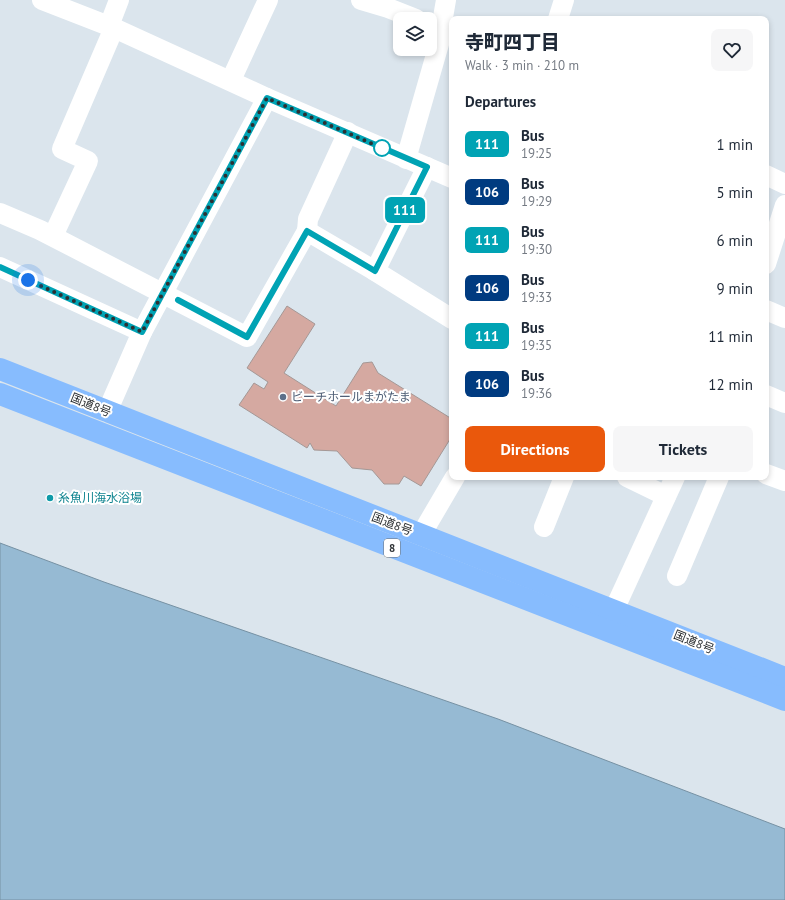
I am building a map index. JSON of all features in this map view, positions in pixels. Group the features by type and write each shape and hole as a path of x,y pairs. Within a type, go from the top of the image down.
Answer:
{"highway":[{"name":"国道8号","path":"0,369 785,678"},
{"name":"国道8号","path":"0,394 785,700"}],"street":[{"path":"42,0 112,27 231,80 267,98 449,177"},
{"path":"53,236 88,161 62,149 112,27 119,0"},
{"path":"231,80 268,0"},
{"path":"361,0 398,12"},
{"path":"406,159 441,29 446,0"},
{"path":"559,16 564,0"},
{"path":"107,412 142,332 267,98"},
{"path":"1,217 53,236 247,337 307,231 308,219 348,132"},
{"path":"375,271 427,167"},
{"path":"769,176 785,184"},
{"path":"769,255 784,209"},
{"path":"307,231 375,271 449,318"},
{"path":"0,267 142,332"},
{"path":"769,311 785,318"},
{"path":"769,396 785,403"},
{"path":"769,475 785,481"},
{"path":"421,535 453,480"},
{"path":"544,527 563,480"},
{"path":"632,480 666,496"},
{"path":"614,610 674,480"},
{"path":"677,576 718,480"}],"water":[{"path":"0,543 104,582 498,719 785,829 785,900 0,900"}],"building":[{"name":"ビーチホールまがたま","path":"287,306 315,324 284,373 336,406 363,363 372,362 378,373 449,417 449,441 421,486 404,476 399,484 384,484 372,470 352,468 337,451 314,450 310,443 307,448 239,405 254,383 264,389 268,382 247,368"}],"bus line":[{"name":"111","path":"0,267 142,332 267,98 427,167 375,271 307,231 247,337 178,300"}],"place":[{"name":"ビーチホールまがたま","path":"283,397"},
{"name":"糸魚川海水浴場","path":"50,498"}],"route":[{"path":"28,280 142,332 267,98 382,148"}]}
